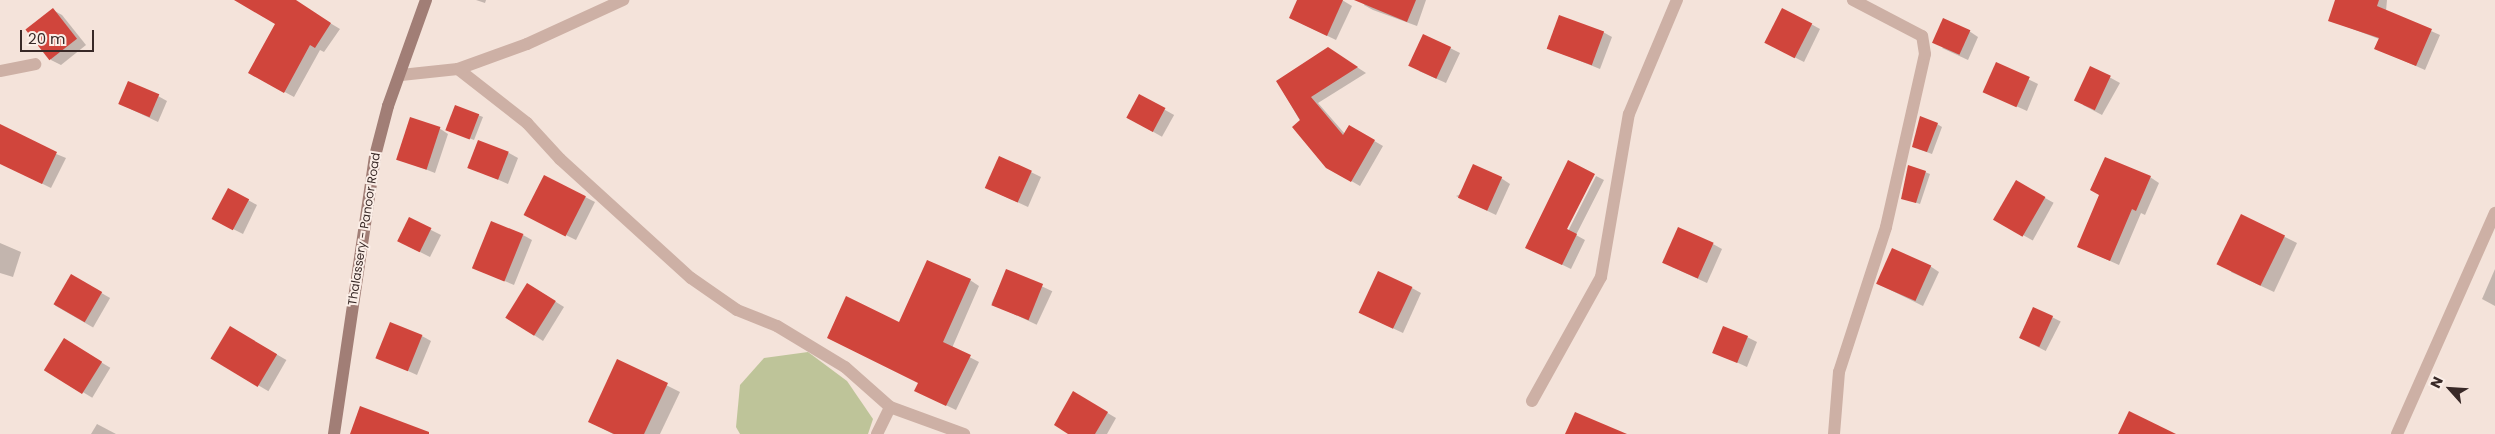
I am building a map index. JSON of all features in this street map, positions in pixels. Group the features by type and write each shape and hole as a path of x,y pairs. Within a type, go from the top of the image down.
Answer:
{"main road":[{"name":"Thalassery - Panoor Road","path":"334,434 368,195 388,106 401,75 426,0"}],"street":[{"path":"401,75 458,69 527,44 623,0"},
{"path":"1532,401 1602,277 1630,114 1677,0"},
{"path":"1834,434 1839,372 1886,227 1924,54 1922,36 1853,0"},
{"path":"0,71 35,64"},
{"path":"458,69 527,123 560,159 692,278 737,310 777,326 845,366 890,407 964,434"},
{"path":"2397,434 2495,213"},
{"path":"877,434 890,407"}],"green space":[{"path":"808,352 847,381 873,419 868,434 740,434 736,427 740,385 764,358"}],"building":[{"path":"234,0 296,0 331,23 315,48 310,45 284,93 248,73 275,24"},
{"path":"1297,0 1343,0 1327,36 1289,18"},
{"path":"1354,0 1416,0 1407,22"},
{"path":"2335,0 2379,0 2377,6 2432,29 2416,66 2374,49 2379,38 2328,21"},
{"path":"53,8 77,39 49,60 25,30"},
{"path":"1782,8 1812,23 1795,58 1764,43"},
{"path":"1559,15 1604,31 1592,65 1547,49"},
{"path":"1943,18 1970,30 1959,55 1932,43"},
{"path":"1423,34 1451,47 1436,79 1408,66"},
{"path":"1328,47 1358,67 1311,97 1343,135 1349,125 1375,140 1351,182 1326,168 1292,127 1300,120 1276,81"},
{"path":"1996,62 2030,77 2016,107 1983,92"},
{"path":"2090,66 2111,76 2095,110 2074,100"},
{"path":"128,81 159,94 150,117 118,104"},
{"path":"1139,94 1165,108 1153,132 1126,118"},
{"path":"455,105 479,114 470,140 445,130"},
{"path":"1920,116 1938,123 1927,152 1912,147"},
{"path":"410,117 440,127 427,170 396,160"},
{"path":"0,124 57,152 42,184 0,164"},
{"path":"478,140 509,152 498,180 467,168"},
{"path":"999,156 1032,171 1018,203 985,188"},
{"path":"2105,157 2151,176 2136,211 2132,209 2110,261 2077,247 2099,195 2090,190"},
{"path":"1568,160 1595,174 1567,229 1577,234 1562,265 1525,248"},
{"path":"1473,164 1502,177 1487,211 1458,198"},
{"path":"1908,165 1926,171 1916,203 1901,199"},
{"path":"544,175 586,196 565,236 524,215"},
{"path":"2016,180 2045,197 2022,237 1993,220"},
{"path":"228,188 249,199 233,230 212,219"},
{"path":"2241,214 2285,235 2260,286 2216,264"},
{"path":"409,217 431,228 420,252 397,241"},
{"path":"491,221 523,234 504,281 472,268"},
{"path":"1678,227 1714,243 1698,278 1662,263"},
{"path":"1892,248 1931,265 1915,301 1876,284"},
{"path":"927,260 971,279 943,342 971,355 946,406 914,391 918,383 827,338 846,296 899,322"},
{"path":"1006,269 1043,284 1028,320 991,305"},
{"path":"1378,271 1412,287 1393,329 1359,313"},
{"path":"71,274 102,292 85,322 54,304"},
{"path":"527,283 556,301 534,336 505,318"},
{"path":"2033,307 2053,316 2039,347 2019,338"},
{"path":"390,322 422,335 408,371 375,358"},
{"path":"230,326 277,354 258,387 210,359"},
{"path":"1723,326 1748,336 1737,363 1712,353"},
{"path":"64,338 102,362 82,394 44,370"},
{"path":"617,359 668,383 644,434 614,434 588,422"},
{"path":"1073,391 1108,412 1095,434 1068,434 1054,425"},
{"path":"360,406 429,432 429,434 350,434"},
{"path":"2129,411 2176,434 2118,434"},
{"path":"1575,412 1627,434 1565,434"}]}
